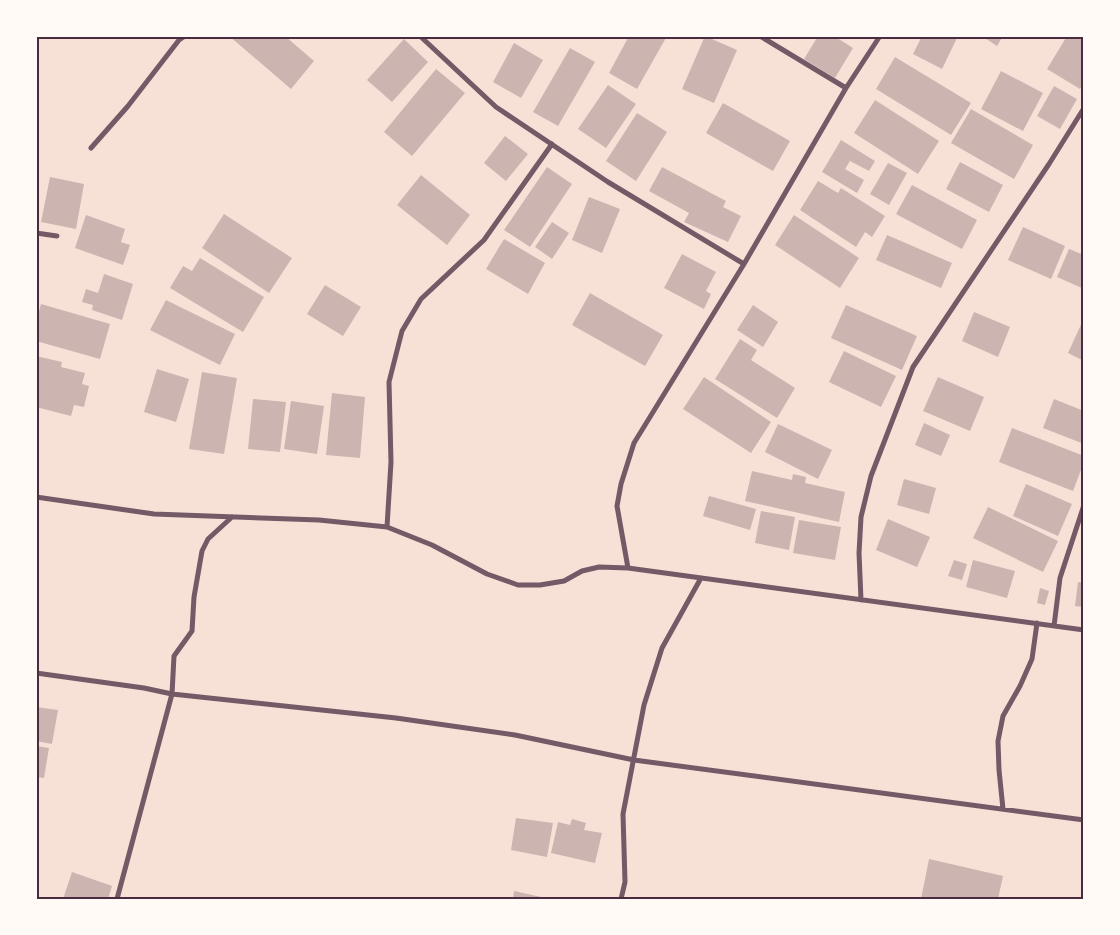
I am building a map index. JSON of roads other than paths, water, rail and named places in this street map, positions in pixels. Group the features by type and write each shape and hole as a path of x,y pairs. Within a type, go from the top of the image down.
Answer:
{"street":[{"path":"91,148 128,106 179,40 185,36"},
{"path":"420,36 496,107 608,182 744,264"},
{"path":"760,36 846,88"},
{"path":"628,568 617,506 621,484 634,444 744,264 846,88 880,36"},
{"path":"861,600 859,553 861,517 870,476 913,367 1049,164 1084,108"},
{"path":"387,527 391,462 389,382 402,331 421,299 484,240 552,144"},
{"path":"36,233 57,236"},
{"path":"36,497 154,514 319,520 387,527 432,545 487,574 518,585 540,585 564,581 582,571 598,566 628,568 1084,630"},
{"path":"1054,626 1060,578 1084,504"},
{"path":"117,899 172,694 174,656 192,631 194,597 202,551 208,539 233,516"},
{"path":"621,899 624,882 623,814 644,706 662,648 701,578"},
{"path":"1003,809 998,741 1003,716 1020,686 1032,659 1037,623"},
{"path":"36,673 144,688 172,694 396,718 515,735 634,760 1084,820"}]}
